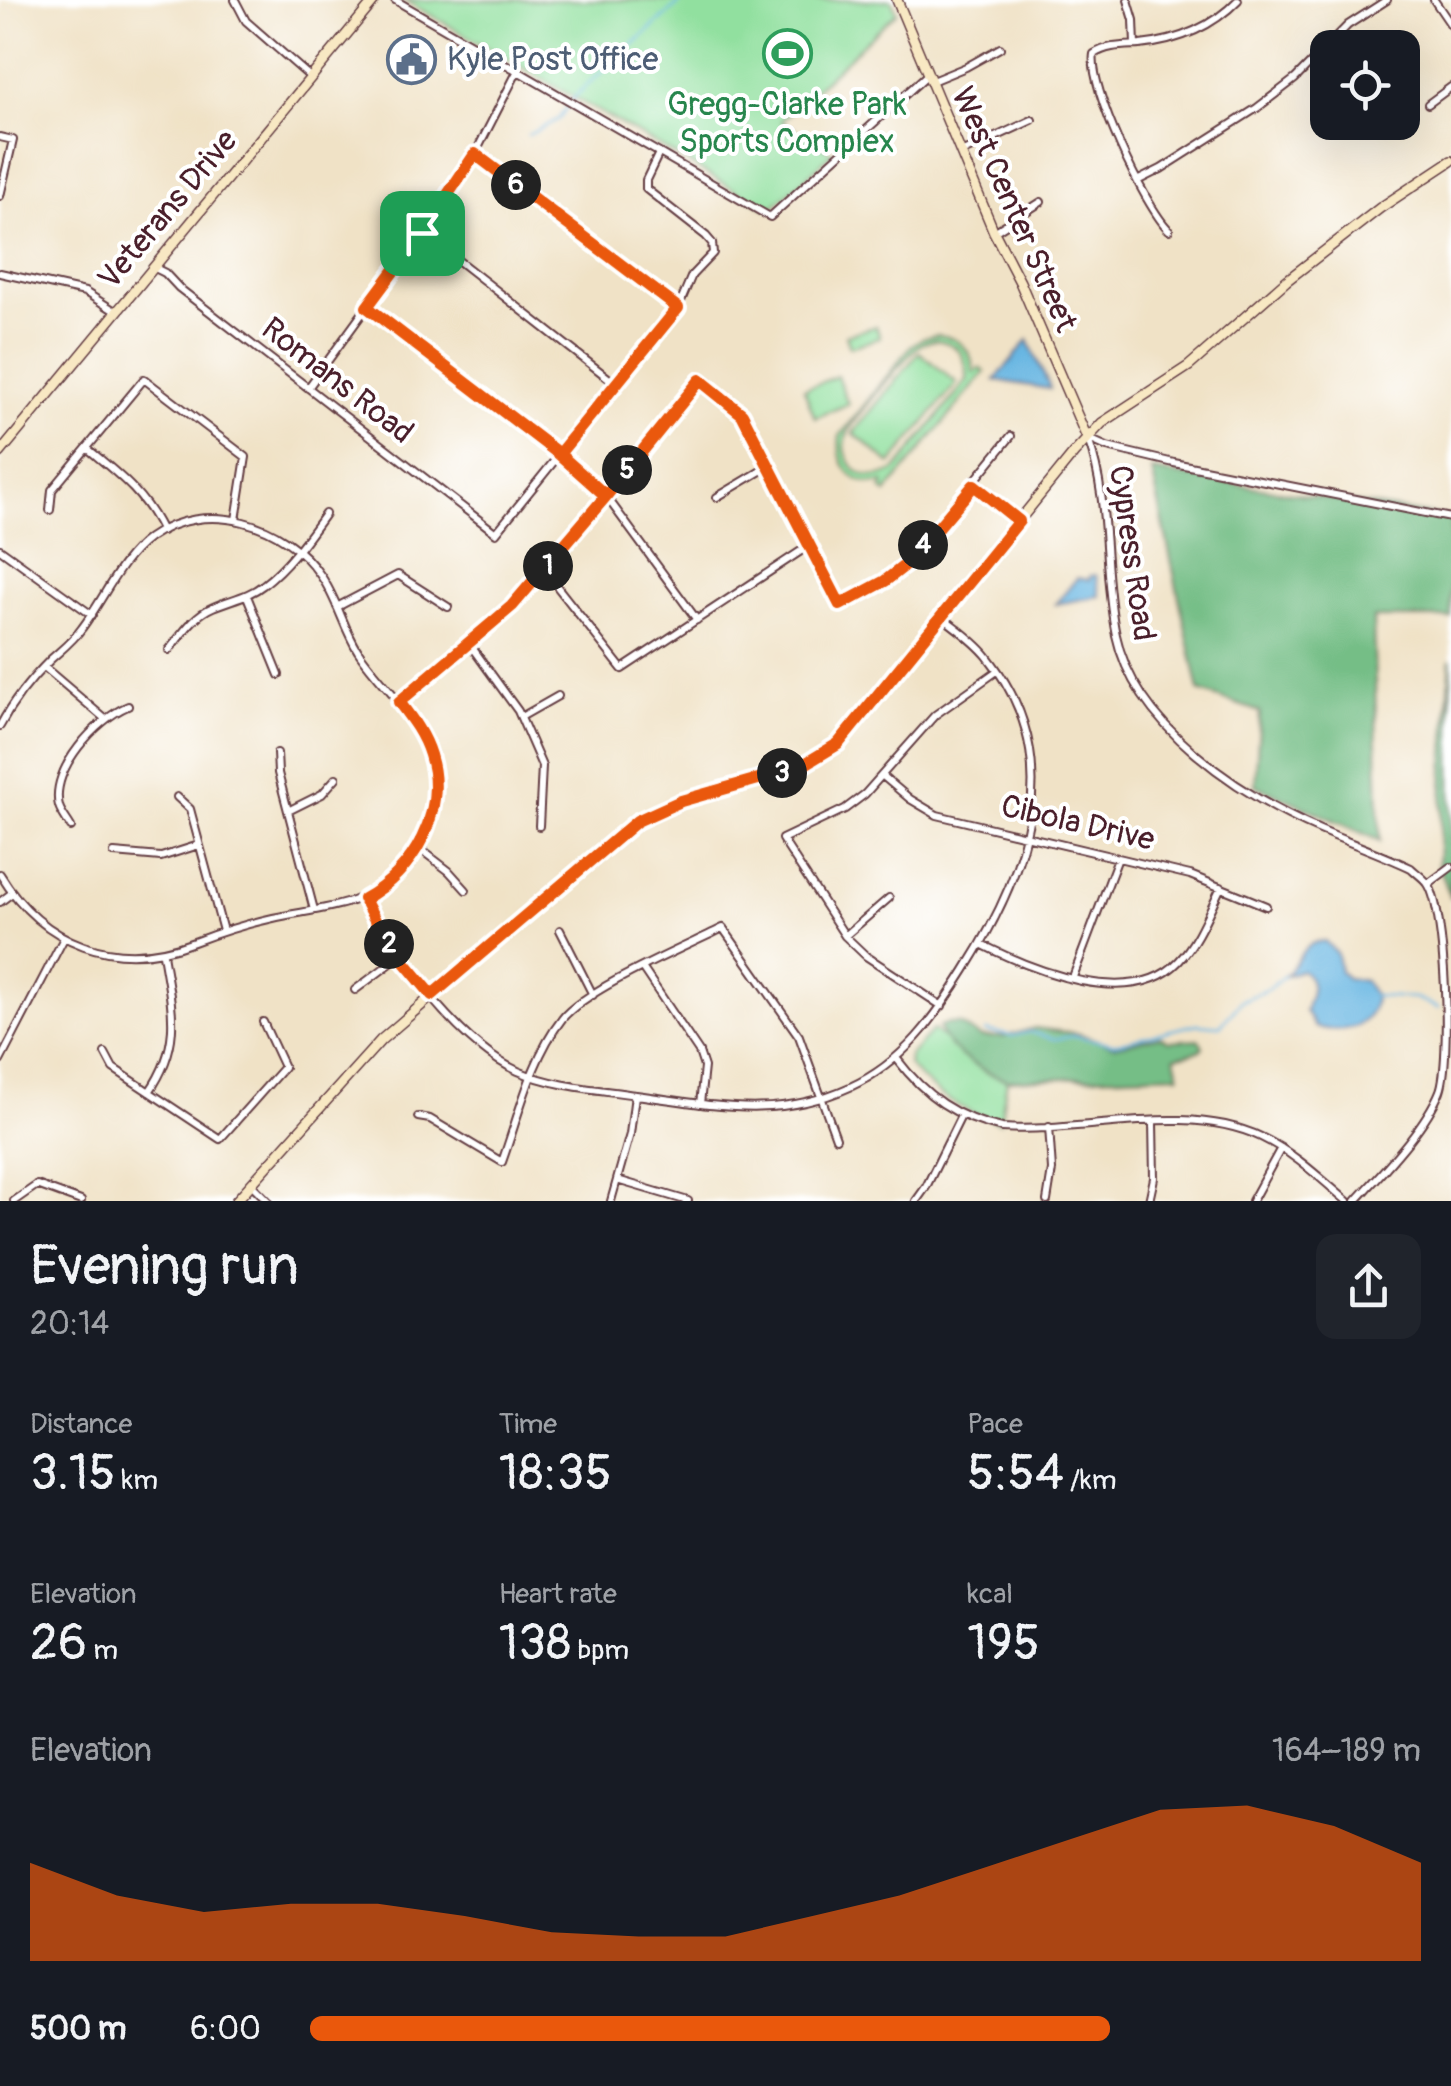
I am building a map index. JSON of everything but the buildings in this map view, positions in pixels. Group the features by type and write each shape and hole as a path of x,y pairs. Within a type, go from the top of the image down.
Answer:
{"street":[{"path":"235,0 246,22 309,76"},
{"name":"Veterans Drive","path":"0,452 375,0"},
{"path":"395,0 770,217 931,77 966,68 1000,48"},
{"name":"West Center Street","path":"897,0 994,232 1020,282 1087,438"},
{"path":"1128,0 1135,45"},
{"path":"1169,230 1149,205 1098,94 1094,54 1104,48 1168,41 1196,32 1238,0"},
{"path":"1138,180 1257,108 1295,79 1335,36 1387,0"},
{"path":"1434,0 1451,26"},
{"path":"308,388 475,154 517,72"},
{"path":"1428,104 1451,87"},
{"path":"961,153 1032,120"},
{"path":"0,137 13,140 0,196"},
{"path":"559,454 678,308 692,275 714,250 706,236 646,188 659,153"},
{"path":"475,154 678,308"},
{"path":"236,1201 381,1040 637,821 681,801 800,767 826,753 845,736 1087,438 1188,366 1286,281 1366,219 1451,161"},
{"path":"994,232 1041,202"},
{"path":"422,233 616,384"},
{"name":"Romans Road","path":"152,266 165,272 178,288 496,533 559,454"},
{"path":"0,274 85,292 114,311"},
{"path":"367,307 559,454 606,496 697,620"},
{"path":"50,510 52,490 144,379 246,456 236,520"},
{"path":"399,702 512,606 700,380 742,414 840,605 885,581 908,563 1011,436"},
{"path":"1087,438 1107,447 1174,462 1451,518"},
{"name":"Cypress Road","path":"1087,438 1102,490 1116,634 1124,662 1158,719 1179,739 1279,809 1411,868 1428,884"},
{"path":"87,448 150,505 162,531"},
{"path":"717,496 770,466"},
{"path":"974,485 1019,521"},
{"path":"169,650 197,616 247,596 265,584 326,514"},
{"path":"0,874 32,915 64,938 88,948 128,955 163,954 222,931 364,899 377,892 419,848 430,821 432,759 420,729 358,650 322,577 299,549 272,532 236,520 214,518 178,522 149,538 128,558 73,641 29,682 1,721"},
{"path":"544,570 622,668 810,544"},
{"path":"0,549 92,615"},
{"path":"337,608 398,576 448,607"},
{"path":"247,596 279,674"},
{"path":"364,899 385,939 472,1041 495,1059 532,1076 583,1088 757,1110 805,1104 852,1086 897,1059 942,1006 1010,890 1028,836 1034,796 1031,755 1013,699 997,671 971,640 941,616"},
{"path":"468,642 521,717 542,766 538,826"},
{"path":"44,667 104,718"},
{"path":"942,1006 866,956 845,936 782,839 845,808 884,777 935,714 997,671"},
{"path":"521,717 558,696"},
{"path":"71,827 59,809 62,777 77,748 104,718 128,706"},
{"path":"277,752 278,774 314,910"},
{"name":"Cibola Drive","path":"884,777 936,814 1190,875 1266,906"},
{"path":"288,811 322,794 336,778"},
{"path":"177,797 190,808 222,931"},
{"path":"114,852 161,857 199,846"},
{"path":"419,848 450,870 466,890"},
{"path":"1073,978 1084,938 1104,900 1118,858"},
{"path":"1356,1201 1429,1114 1442,1086 1442,940 1428,884 1451,867"},
{"path":"981,944 1023,965 1073,978 1121,985 1144,983 1160,976 1187,952 1221,886"},
{"path":"0,902 12,893"},
{"path":"845,936 889,898"},
{"path":"418,1117 430,1119 502,1162 532,1076 563,1018 592,994 723,928 799,1036 836,1138"},
{"path":"560,930 592,994"},
{"path":"0,1061 64,938"},
{"path":"150,1092 168,1061 174,1037 163,954"},
{"path":"355,990 399,957"},
{"path":"643,969 699,1052 704,1068 700,1104"},
{"path":"105,1053 113,1068 220,1138 284,1067 263,1022"},
{"path":"897,1059 927,1094 962,1116 1002,1128 1202,1121 1233,1127 1280,1148 1347,1201"},
{"path":"611,1201 630,1134 635,1095"},
{"path":"916,1201 962,1116"},
{"path":"1149,1201 1154,1178 1152,1122"},
{"path":"1047,1201 1052,1170 1049,1128"},
{"path":"1252,1201 1280,1148"},
{"path":"617,1180 688,1201"},
{"path":"251,1184 268,1201"},
{"path":"14,1201 37,1185 81,1201"}],"green space":[{"path":"404,0 891,0 897,12 781,121 833,153 770,210"},
{"path":"876,326 880,338 850,347 846,335"},
{"path":"937,335 958,342 968,351 974,373 980,368 985,372 886,493 881,489 884,483 863,482 849,472 841,456 840,436 911,346","holes":["935,340 960,352 967,380 896,470 878,476 859,472 846,453 849,430 914,351"]},
{"path":"919,352 957,383 891,464 853,433"},
{"path":"837,376 848,404 815,418 804,389"},
{"path":"1152,471 1451,518 1451,618 1373,618 1380,841 1255,785 1260,712 1199,691"},
{"path":"1451,659 1451,899 1438,863"},
{"path":"959,1024 981,1037 1004,1037 1035,1028 1080,1034 1113,1046 1160,1036 1169,1041 1199,1039 1203,1047 1175,1057 1179,1074 1007,1080 977,1066 949,1045 939,1027"},
{"path":"933,1030 985,1072 1007,1080 1000,1122 950,1101 908,1065 909,1056"}],"water":[{"path":"1028,340 1050,388 1050,389 995,380"},
{"path":"1096,575 1100,596 1056,604 1077,578 1090,580 1090,576"},
{"path":"1325,941 1337,954 1340,972 1347,978 1365,981 1375,997 1368,1016 1354,1027 1315,1027 1305,1011 1310,979 1301,970 1284,976 1306,948"}],"waterway":[{"path":"528,135 559,119 576,95 683,0"},
{"path":"986,1031 1012,1036 1029,1032 1055,1039 1076,1036 1113,1044 1197,1024 1220,1026 1241,1001 1268,989 1284,976"},
{"path":"1373,996 1415,998 1438,1008"}],"place":[{"name":"Gregg-Clarke Park Sports Complex","path":"787,54"},
{"name":"Kyle Post Office","path":"412,59"}],"route":[{"path":"422,233 367,307 559,454 606,496 512,606 399,702 420,729 432,759 430,821 419,848 400,872 364,899 385,939 432,995 637,821 681,801 800,767 838,744 1019,521 974,485 908,563 885,581 840,605 742,414 700,380 606,496 559,454 678,308 475,154 422,233"}]}
